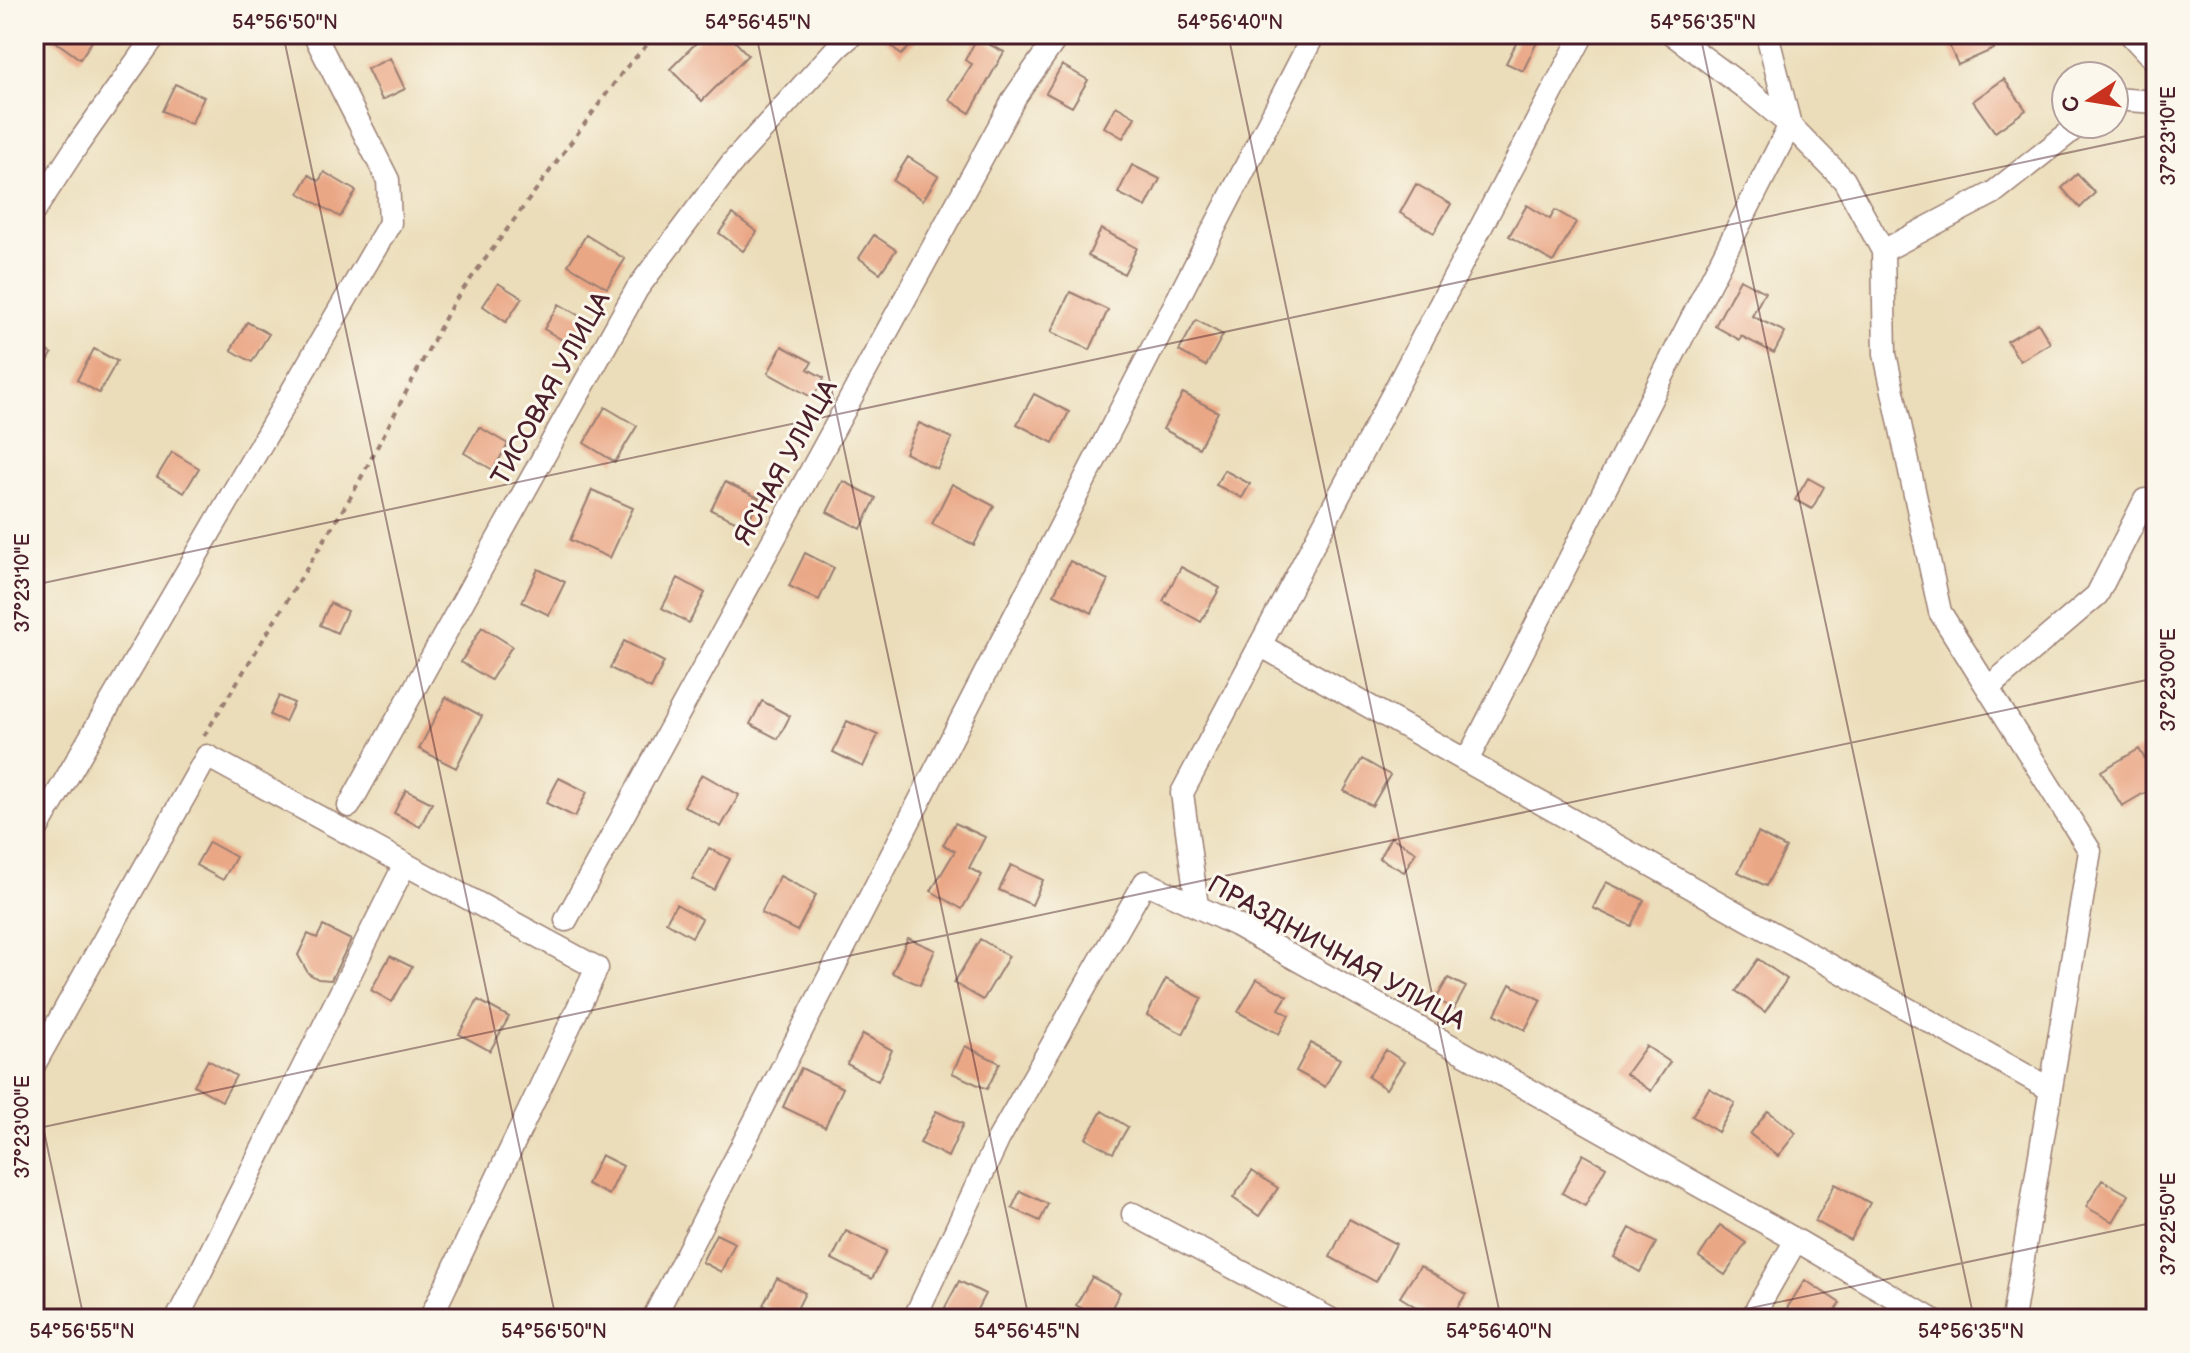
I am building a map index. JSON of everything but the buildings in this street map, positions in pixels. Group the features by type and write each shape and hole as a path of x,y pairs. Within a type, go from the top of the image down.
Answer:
{"street":[{"path":"34,211 156,34"},
{"path":"34,834 390,223 388,180 314,34"},
{"name":"ТИСОВАЯ УЛИЦА","path":"349,806 637,289 731,164 853,34"},
{"name":"ЯСНАЯ УЛИЦА","path":"566,920 1015,97 1059,34"},
{"path":"662,1316 1314,34"},
{"path":"1197,906 1182,793 1583,34"},
{"path":"1672,34 1790,125 1844,180 1883,251 1885,354 1940,612 2090,851 2013,1319"},
{"path":"1467,761 1790,125 1767,34"},
{"path":"2130,34 2156,62"},
{"path":"2130,100 2156,102"},
{"path":"1883,251 1993,193 2060,140"},
{"path":"1988,688 2097,595 2145,500"},
{"path":"1260,645 2050,1089"},
{"path":"34,1065 207,756 597,968 430,1319"},
{"path":"177,1319 405,864"},
{"name":"ПРАЗДНИЧНАЯ УЛИЦА","path":"914,1319 999,1138 1145,882 1236,925 1931,1319"},
{"path":"1133,1214 1330,1319"},
{"path":"1751,1319 1796,1240"}],"path":[{"path":"207,756 200,743 353,493 453,303 624,70 657,34"}]}
